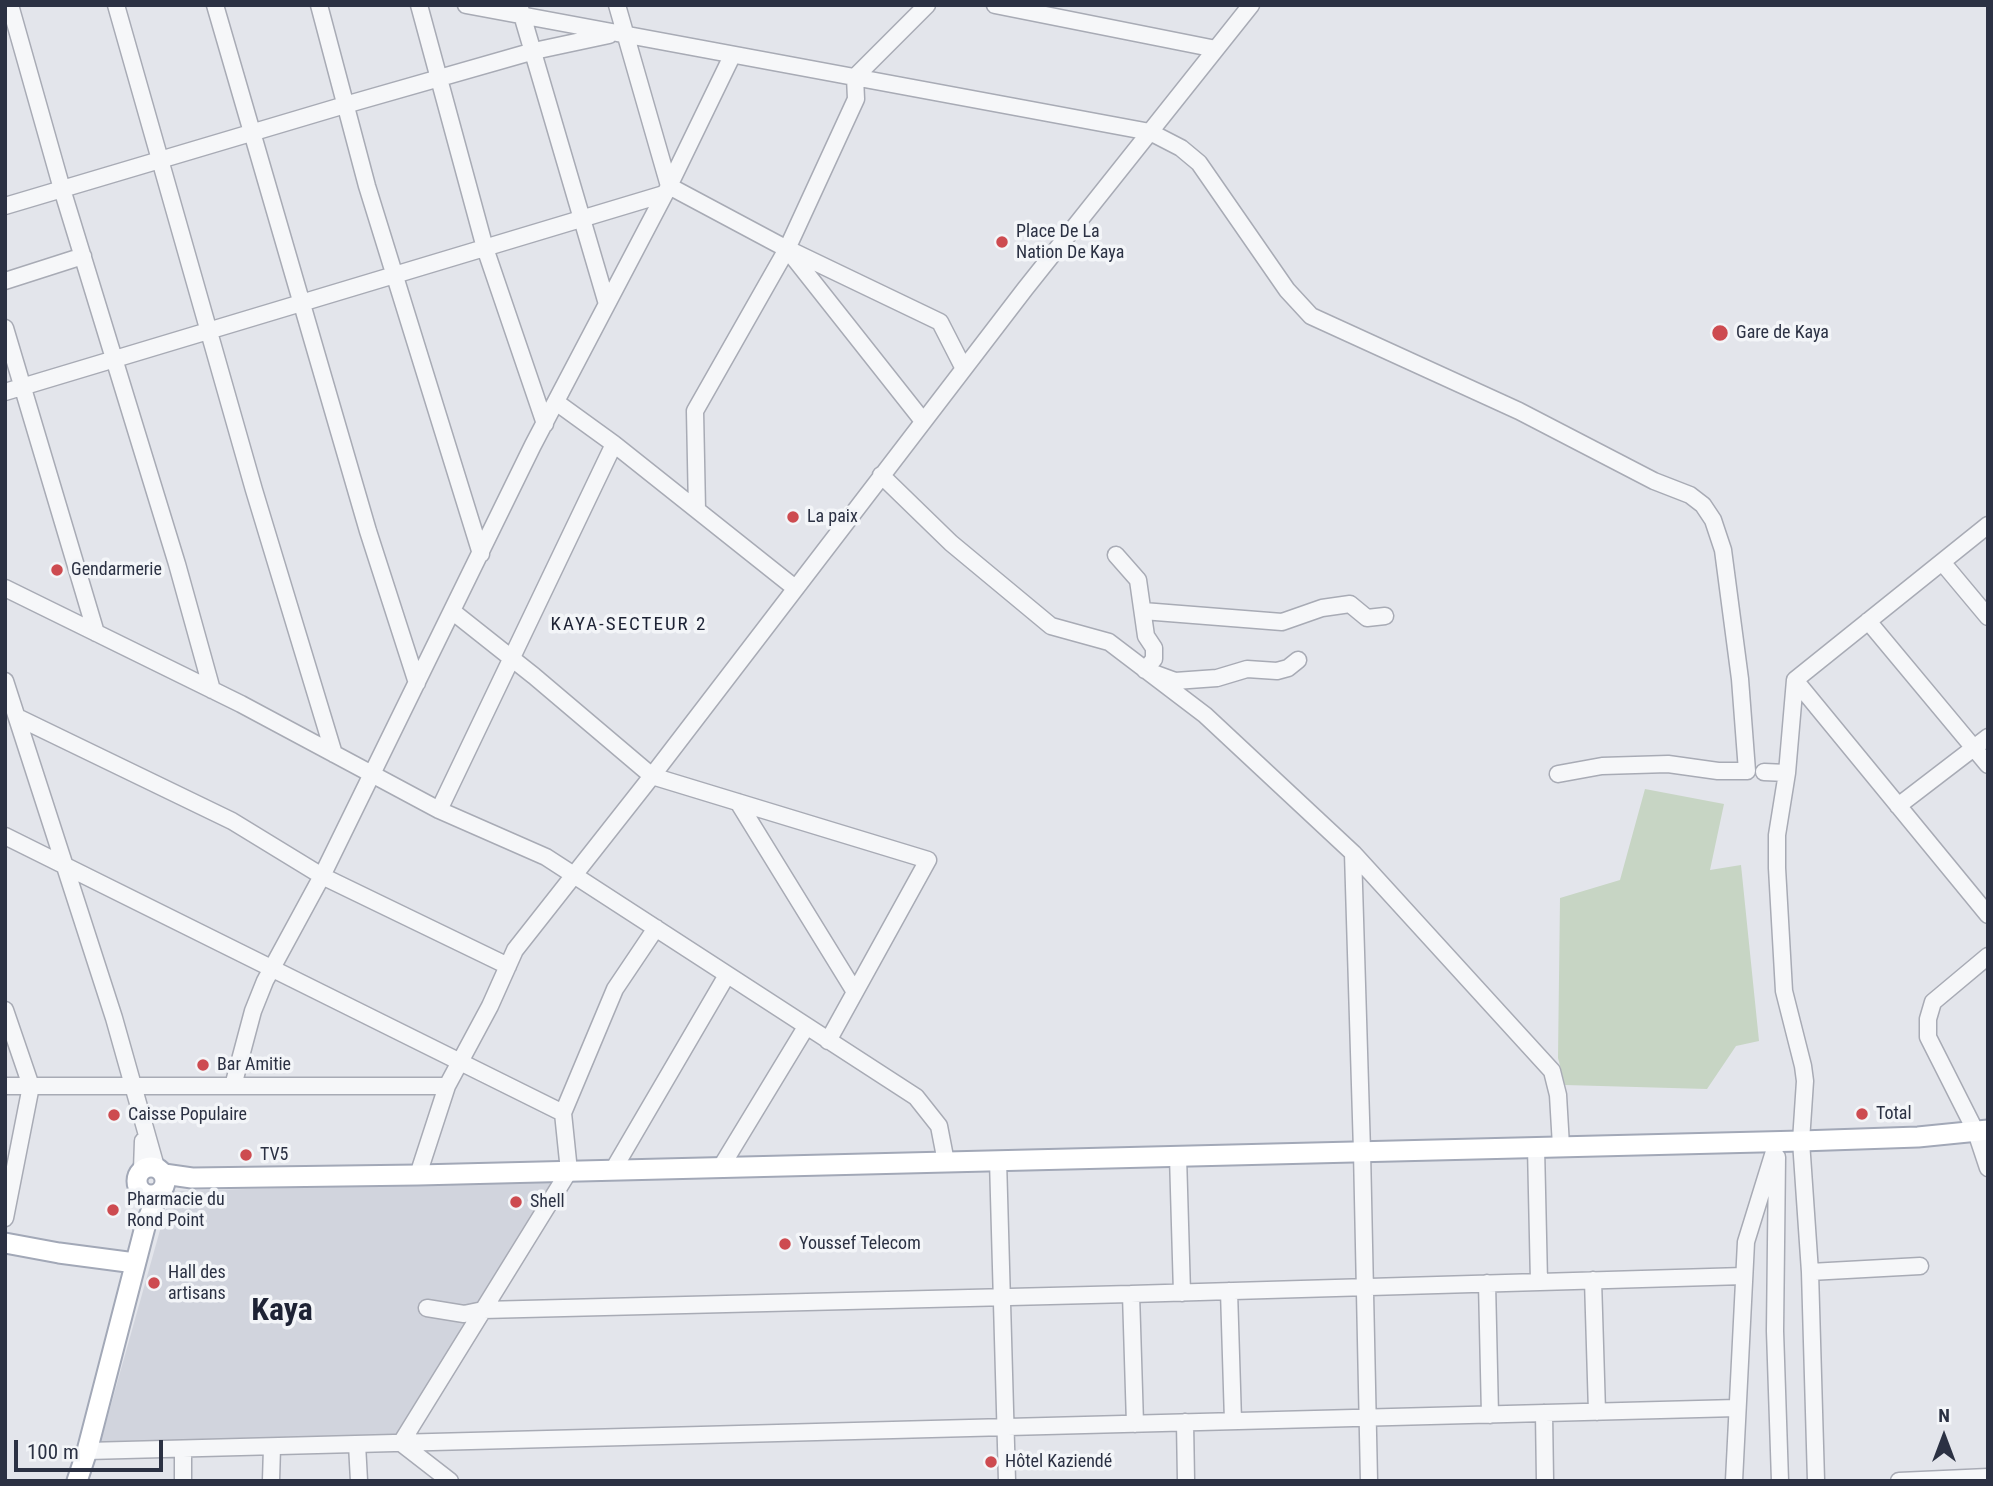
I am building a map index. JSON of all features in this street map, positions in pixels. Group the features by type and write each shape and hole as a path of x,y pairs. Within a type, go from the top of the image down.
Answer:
{"main road":[{"path":"77,1481 87,1451 155,1181 192,1178 1776,1143 1918,1137 1982,1131"},
{"path":"5,1243 135,1262"}],"street":[{"path":"10,5 62,189 177,564 212,690"},
{"path":"116,5 208,332 334,754"},
{"path":"215,5 368,531 417,683"},
{"path":"318,5 394,275 481,554"},
{"path":"419,5 485,248 545,424"},
{"path":"467,5 521,10 621,34 1150,132 1181,148 1199,163 1287,290 1311,316 1519,411 1654,481 1690,495 1703,505 1713,520 1723,550 1741,679 1747,771 1718,771 1668,764 1602,766 1559,774"},
{"path":"617,5 621,34 666,190"},
{"path":"697,510 695,411 787,249 856,99 855,77 927,5"},
{"path":"995,5 1216,49"},
{"path":"418,1175 447,1086 490,1006 515,950 652,776 923,421 1251,5"},
{"path":"521,10 607,304"},
{"path":"5,206 534,51 621,34"},
{"path":"233,1086 253,1011 271,970 373,775 545,424 666,190 732,55"},
{"path":"5,392 582,219 666,190 940,322 962,365"},
{"path":"787,249 923,421"},
{"path":"5,281 83,256"},
{"path":"5,328 96,632"},
{"path":"556,402 614,444 795,588"},
{"path":"439,810 614,444"},
{"path":"881,475 951,543 1051,626 1109,642 1205,715 1353,853 1552,1072 1558,1095 1561,1146"},
{"path":"1816,1481 1810,1272 1801,1141 1805,1074 1784,992 1777,867 1777,835 1787,773 1795,680 1988,524"},
{"path":"1116,555 1138,580 1146,636 1154,648 1154,659 1145,670"},
{"path":"1942,562 1988,617"},
{"path":"5,587 212,690 439,810 546,857 916,1097 939,1126 946,1162"},
{"path":"1143,611 1282,621 1322,608 1350,604 1367,618 1385,616"},
{"path":"452,611 652,776 928,860 828,1041"},
{"path":"1868,621 1988,765"},
{"path":"1145,670 1175,681 1217,678 1247,669 1277,671 1288,668 1298,660"},
{"path":"1795,680 1988,915"},
{"path":"5,681 134,1086 155,1181"},
{"path":"17,718 232,821 322,876 508,966"},
{"path":"1898,806 1988,737"},
{"path":"1764,772 1787,773"},
{"path":"738,802 855,992"},
{"path":"5,836 563,1113"},
{"path":"1353,853 1370,1481"},
{"path":"401,1443 569,1171 563,1113 615,989 656,928"},
{"path":"1988,956 1933,1002 1928,1019 1928,1037 1982,1131 1988,1168"},
{"path":"613,1170 727,975"},
{"path":"5,1010 31,1086 5,1218"},
{"path":"721,1167 806,1027"},
{"path":"5,1052 22,1060"},
{"path":"5,1086 447,1086"},
{"path":"1734,1481 1746,1242 1776,1143"},
{"path":"1776,1143 1775,1331 1780,1481"},
{"path":"1536,1147 1539,1282"},
{"path":"1178,1156 1182,1293"},
{"path":"998,1160 1007,1481"},
{"path":"1810,1272 1920,1266"},
{"path":"427,1308 464,1314 483,1310 1744,1276"},
{"path":"1593,1280 1597,1412"},
{"path":"1487,1283 1490,1415"},
{"path":"1229,1291 1233,1421"},
{"path":"1131,1294 1135,1424"},
{"path":"87,1451 1737,1408"},
{"path":"1544,1413 1545,1481"},
{"path":"1185,1423 1186,1481"},
{"path":"401,1443 450,1481"},
{"path":"357,1444 359,1481"},
{"path":"271,1481 272,1447"},
{"path":"183,1449 183,1481"},
{"path":"1899,1481 1988,1477"}],"shaded area":[{"path":"553,1181 399,1435 100,1444 171,1191"}],"green space":[{"path":"1645,789 1724,804 1710,870 1741,865 1759,1041 1736,1046 1707,1089 1565,1085 1558,1058 1560,898 1620,880"}],"place":[{"name":"Place De La Nation De Kaya","path":"1002,242"},
{"name":"Gare de Kaya","path":"1720,333"},
{"name":"La paix","path":"793,517"},
{"name":"Gendarmerie","path":"57,570"},
{"name":"Bar Amitie","path":"203,1065"},
{"name":"Total","path":"1862,1114"},
{"name":"Caisse Populaire","path":"114,1115"},
{"name":"TV5","path":"246,1155"},
{"name":"Shell","path":"516,1202"},
{"name":"Pharmacie du Rond Point","path":"113,1210"},
{"name":"Youssef Telecom","path":"785,1244"},
{"name":"Hall des artisans","path":"154,1283"},
{"name":"Hôtel Kaziendé","path":"991,1462"}],"district":[{"name":"KAYA-SECTEUR 2","path":"629,625"},
{"name":"Kaya","path":"282,1312"}]}
